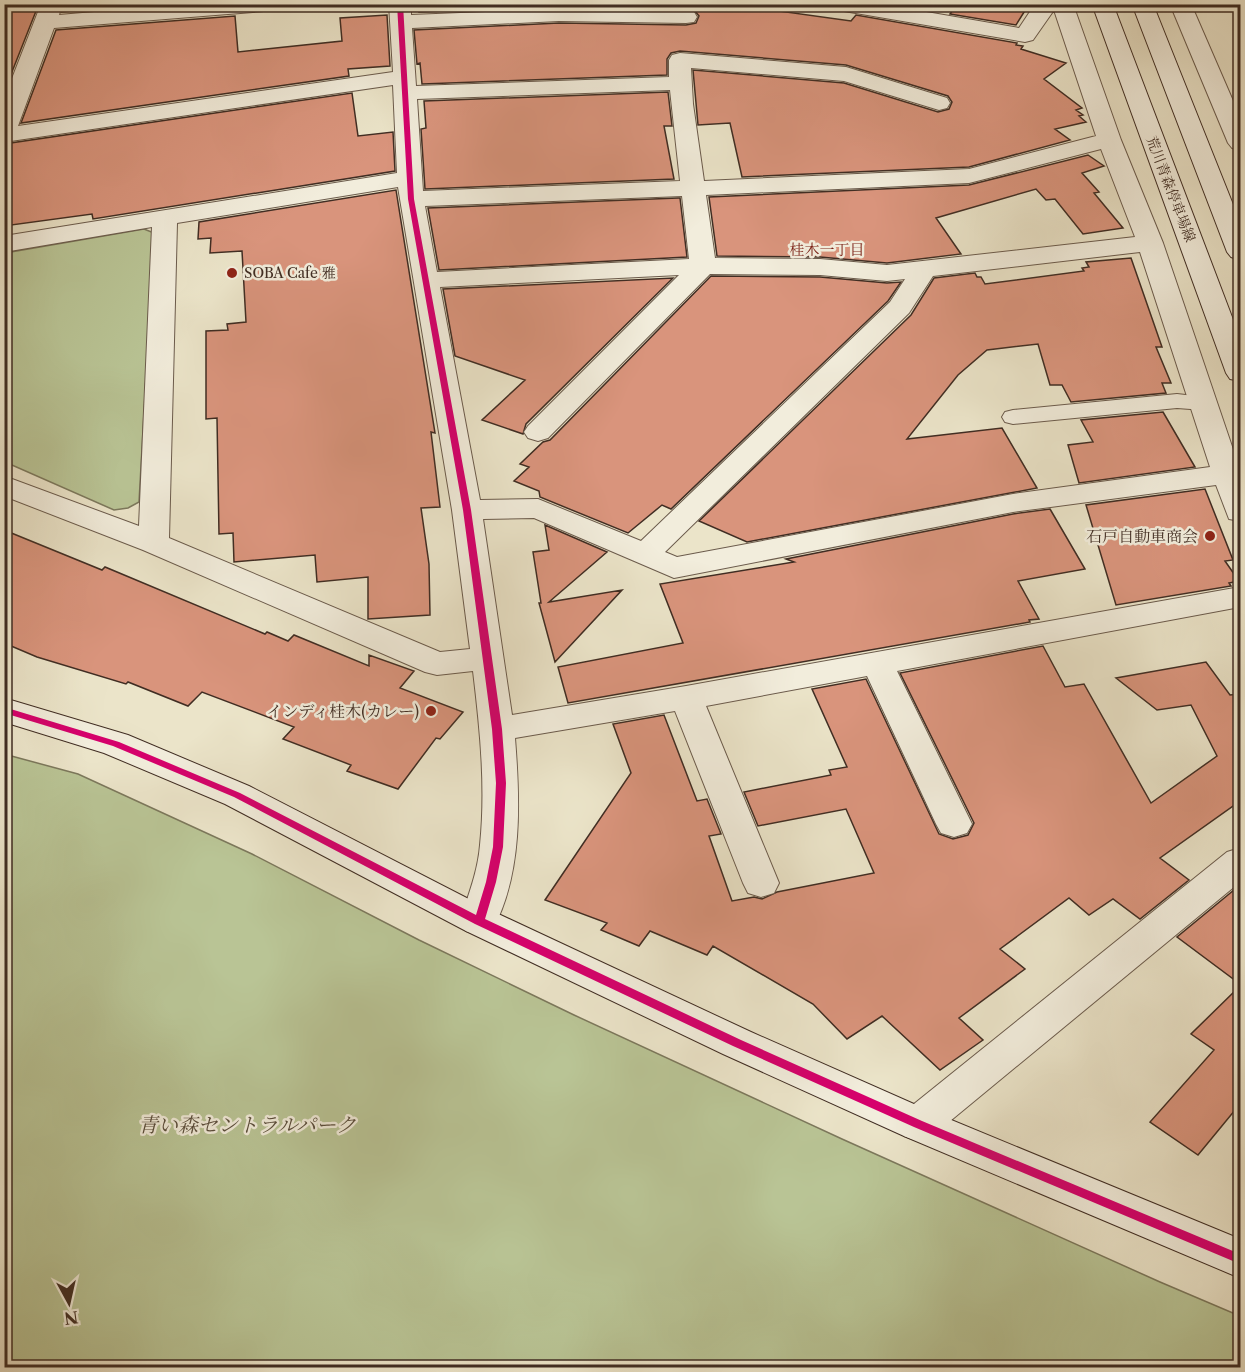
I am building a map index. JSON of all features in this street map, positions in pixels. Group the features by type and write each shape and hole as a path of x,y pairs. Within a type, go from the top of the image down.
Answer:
{"street":[{"path":"277,4 49,13 4,133 404,85 681,83"},
{"path":"838,4 1025,34 1044,7 1049,4"},
{"path":"1062,4 1109,140 1150,243 1240,512"},
{"name":"荒川青森停車場線","path":"1102,4 1240,373"},
{"path":"1142,4 1240,252"},
{"path":"1180,4 1240,143"},
{"path":"479,921 491,882 498,847 501,783 488,658 467,510 410,189 401,13 559,10 688,11 680,49 681,83 703,266"},
{"path":"680,60 846,74 939,104"},
{"path":"4,244 165,219 410,189 693,187 969,176 1109,140"},
{"path":"154,543 165,219"},
{"path":"426,280 703,266 820,267 888,273 1150,243"},
{"path":"538,432 703,266"},
{"path":"645,554 900,307 922,270"},
{"path":"467,510 538,508 674,568 1013,503 1228,474"},
{"path":"4,486 154,543 437,664 488,658"},
{"path":"496,729 686,698 1240,597"},
{"path":"877,662 954,824"},
{"path":"686,698 761,883"},
{"path":"4,710 116,744 237,795 479,921 737,1043 918,1124 1240,1259"},
{"path":"918,1124 1240,862"}],"lane":[{"path":"1013,417 1177,401 1204,403"}],"green space":[{"path":"144,229 154,233 139,502 128,508 114,510 5,462 5,253"},
{"name":"青い森セントラルパーク","path":"4,754 78,774 252,854 419,940 574,1015 842,1139 1240,1316 1240,1367 5,1367"}],"building":[{"path":"66,4 156,4 62,12"},
{"path":"419,4 766,4 764,9 851,21 856,15 1017,43 1016,45 1023,46 1021,49 1066,63 1044,79 1082,108 1076,110 1083,115 1079,116 1086,122 1055,129 1070,140 969,167 742,177 730,123 698,125 693,70 844,83 938,112 949,109 952,102 948,96 846,65 680,51 671,53 667,59 667,75 422,84 420,63 417,64 414,30 559,23 686,25 696,23 699,16 694,10 686,9 559,7 419,12"},
{"path":"957,4 999,4 1026,9 1016,25 950,14"},
{"path":"38,6 4,92 4,7"},
{"path":"387,15 390,66 348,69 349,76 21,123 56,30 235,16 238,52 342,41 340,18"},
{"path":"668,92 672,126 664,126 674,179 425,189 421,129 426,128 424,101"},
{"path":"352,93 358,136 393,132 395,171 93,219 92,214 4,226 4,144"},
{"path":"1088,155 1104,166 1082,173 1099,192 1094,193 1123,228 1083,234 1055,199 1046,200 1036,189 936,218 961,254 887,263 820,257 717,256 709,197 969,185"},
{"path":"396,190 435,433 431,432 440,507 421,508 429,564 430,615 368,619 368,577 317,582 315,555 234,562 233,533 219,534 217,418 206,419 206,331 228,330 227,324 246,322 242,251 210,253 211,238 198,239 199,222"},
{"path":"680,198 687,257 439,270 428,208"},
{"path":"1131,258 1162,347 1156,347 1171,383 1162,383 1166,393 1071,402 1062,385 1050,385 1038,344 987,350 958,375 907,439 1002,428 1037,488 747,542 699,521 911,315 934,278 975,273 985,284 1084,271 1082,268 1089,267 1086,262"},
{"path":"711,276 820,277 887,283 901,282 888,301 671,509 662,505 628,533 540,497 539,491 514,481 529,467 520,464 543,442 550,440"},
{"path":"673,278 526,424 523,434 482,420 525,380 455,356 443,289"},
{"path":"1163,412 1195,467 1079,483 1068,445 1093,442 1081,420"},
{"path":"1205,489 1233,560 1225,561 1239,581 1229,583 1231,586 1116,605 1086,505"},
{"path":"1050,509 1085,569 1018,581 1039,619 568,703 558,667 683,643 660,584 794,562 786,559 1013,514"},
{"path":"545,525 607,552 549,602 622,590 555,662 539,603 541,603 533,552 549,550"},
{"path":"4,530 102,570 105,567 265,634 267,632 288,641 294,635 369,666 369,655 414,671 400,688 463,712 440,739 436,738 398,789 347,771 351,765 283,739 294,727 202,692 188,706 128,682 126,684 37,657 4,643"},
{"path":"1043,646 1065,687 1084,684 1151,803 1217,756 1191,705 1157,710 1116,678 1206,662 1230,695 1240,694 1240,801 1160,858 1189,880 1140,919 1113,899 1089,915 1069,898 1000,949 1025,969 959,1018 983,1040 940,1070 882,1016 847,1039 813,1004 713,946 707,955 650,931 639,946 601,930 607,923 545,900 631,773 613,724 664,715 697,801 707,799 721,834 709,836 732,901 754,897 762,899 777,892 874,873 846,809 758,826 744,792 831,775 829,770 847,767 812,689 866,679 939,834 953,839 968,835 974,823 900,673"},
{"path":"1240,885 1240,984 1177,937"},
{"path":"1240,986 1240,1104 1198,1155 1150,1122 1214,1050 1191,1034"}],"cycle path":[{"path":"400,4 411,199 467,510 497,729 501,783 498,847 491,882 479,921"},
{"path":"4,710 116,744 237,795 479,921 737,1043 918,1124 1240,1259"}],"place":[{"name":"SOBA Cafe 雅","path":"232,273"},
{"name":"石戸自動車商会","path":"1210,536"},
{"name":"インディ桂木(カレー)","path":"431,711"}],"district":[{"name":"桂木一丁目","path":"827,249"}]}
